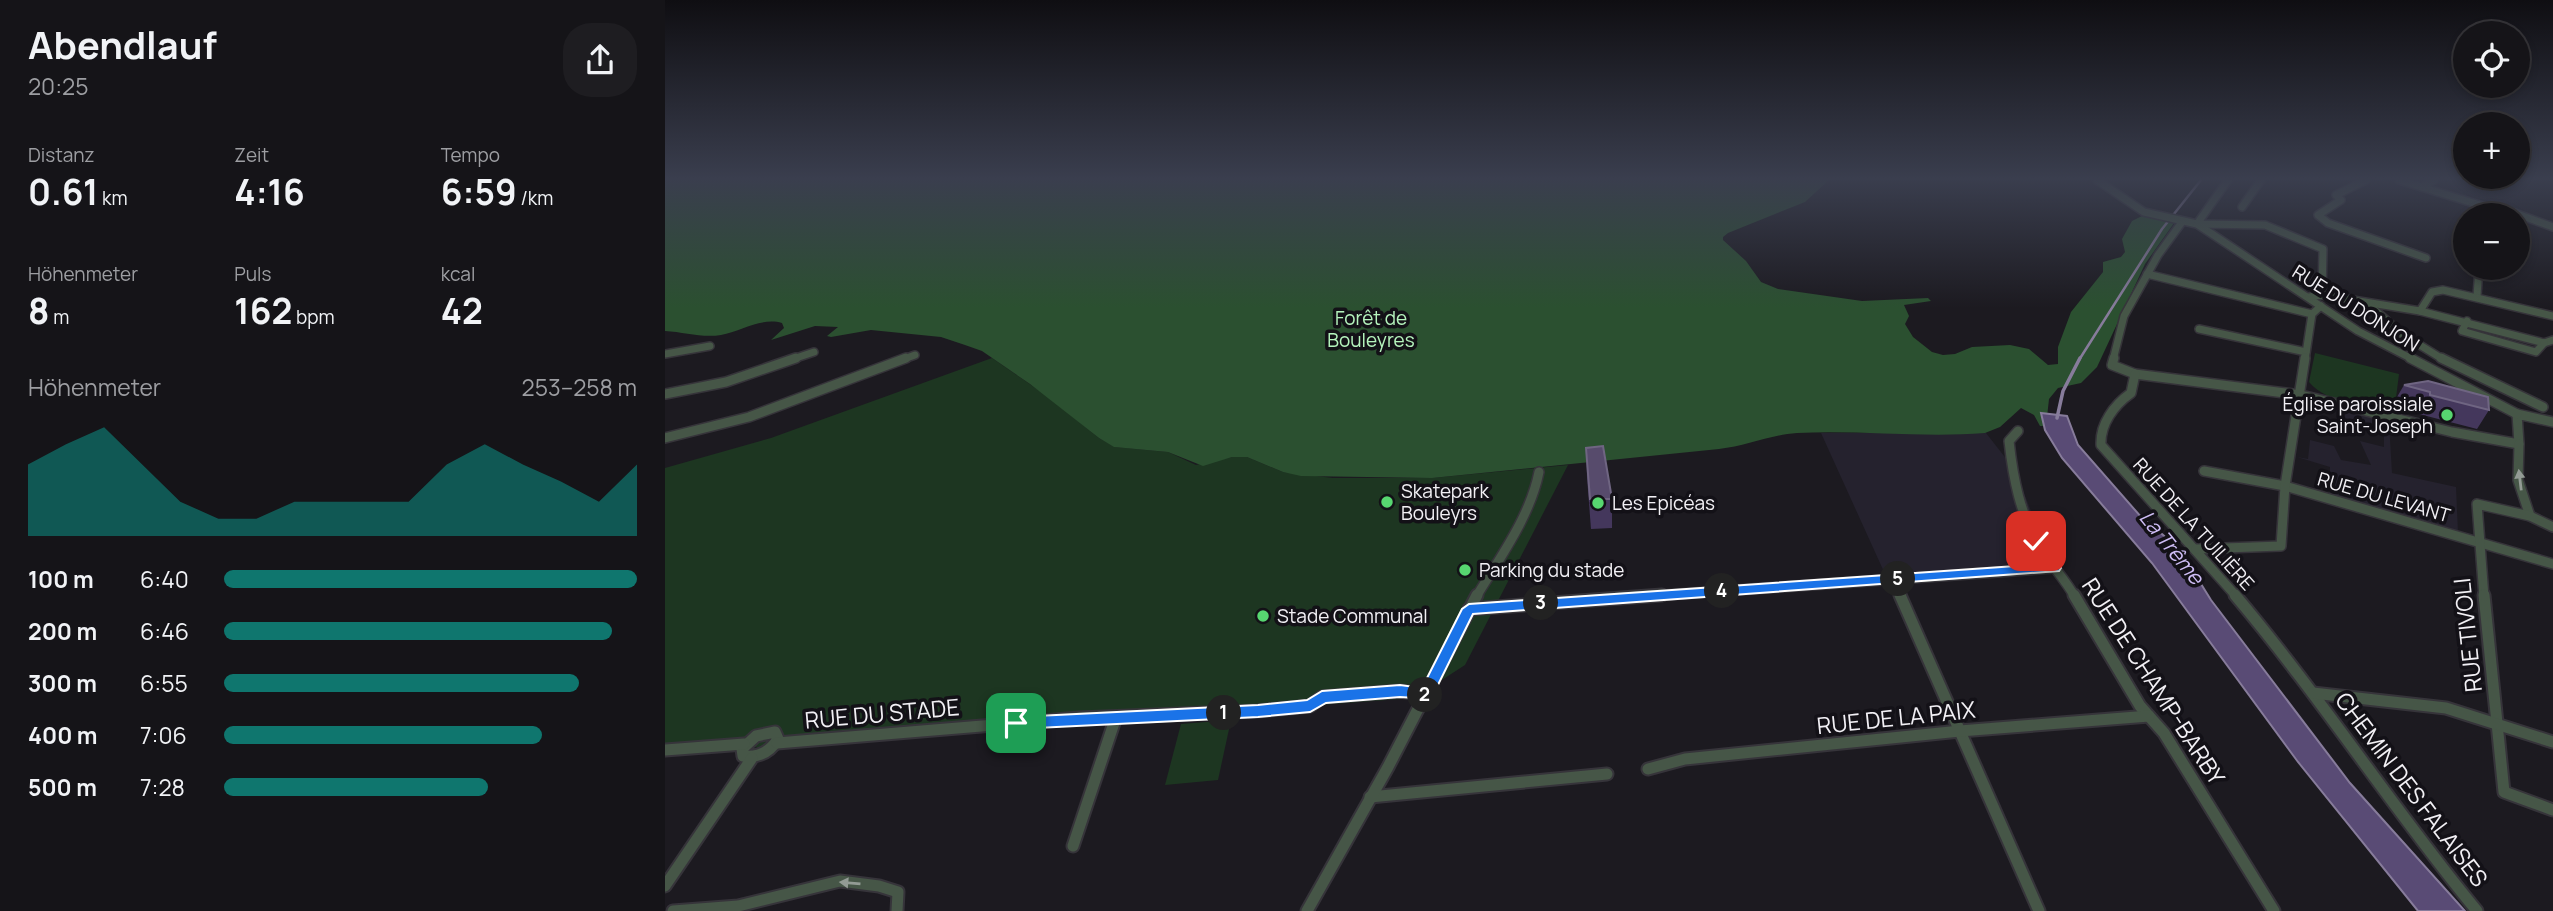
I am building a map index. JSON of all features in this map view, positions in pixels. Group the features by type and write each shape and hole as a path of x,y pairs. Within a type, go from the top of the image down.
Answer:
{"street":[{"path":"2178,223 2124,316 2112,365 2135,374 2301,396 2452,432 2519,444"},
{"name":"RUE DU DONJON","path":"2188,223 2197,224 2380,345 2517,414 2553,422"},
{"path":"2327,223 2426,258"},
{"path":"2536,223 2553,227"},
{"path":"2197,224 2265,225 2323,248 2322,295"},
{"path":"2147,274 2312,314"},
{"path":"2477,296 2478,280"},
{"path":"2420,311 2437,290 2477,296 2553,316"},
{"path":"2309,297 2322,295 2467,321 2462,331 2536,352 2544,343 2553,340"},
{"path":"2367,303 2382,321 2429,350 2543,407"},
{"path":"2196,549 2278,548 2282,543 2285,486 2312,314 2321,306"},
{"path":"2199,329 2306,352"},
{"path":"665,354 710,346"},
{"path":"665,394 726,382 814,352"},
{"path":"665,438 749,417 915,355"},
{"name":"RUE DE LA TUILIÈRE","path":"2135,374 2131,393 2121,400 2100,430 2101,445 2196,549 2313,693"},
{"path":"2517,414 2518,480 2530,516 2537,522 2553,527"},
{"name":"RUE DE CHAMP-BARBY","path":"2018,431 2009,441 2016,496 2032,533 2064,578 2149,716 2164,733 2274,911"},
{"name":"RUE DU LEVANT","path":"2204,471 2285,486 2553,564"},
{"path":"1307,911 1526,508 1539,472"},
{"name":"RUE TIVOLI","path":"2530,516 2478,503 2504,792 2553,810"},
{"path":"1469,609 2055,568"},
{"path":"1893,579 2039,911"},
{"name":"RUE DU STADE","path":"752,758 764,754 777,743 1116,717 1258,711 1310,706 1322,697 1385,692 1426,695"},
{"path":"2313,693 2438,706 2553,742"},
{"name":"CHEMIN DES FALAISES","path":"2313,693 2426,849 2477,911"},
{"name":"RUE DE LA PAIX","path":"1647,769 1685,760 1960,731 2149,716"},
{"path":"1073,846 1116,717"},
{"name":"RUE DU STADE","path":"665,750 744,744 757,735 771,732 778,737 777,743"},
{"path":"665,886 752,758 741,753 744,744"},
{"path":"1370,797 1607,774"},
{"path":"673,911 738,906 840,881 879,886 898,892 897,911"}],"shaded area":[{"path":"2313,403 2389,422 2392,473 2456,487 2458,532 2329,494 2330,467 2297,457 2308,459 2310,440 2334,446 2341,460 2371,465 2360,441 2384,447 2384,433 2340,422 2340,412 2311,405"},
{"path":"1821,433 1986,433 2015,470 2052,565 1901,578 1897,573 1885,574"}],"green space":[{"name":"Forêt de Bouleyres","path":"665,223 1754,223 1728,233 1723,240 1746,261 1761,282 1778,289 1862,301 1928,298 1931,301 1904,305 1909,316 1905,324 1913,337 1932,352 1955,354 1972,347 2010,345 2029,349 2048,365 2058,364 2058,347 2071,312 2103,272 2103,262 2121,257 2125,252 2122,239 2131,223 2174,223 2145,264 2097,367 2081,383 2058,388 2049,399 2046,426 2040,426 2034,415 2021,408 2000,427 1985,433 1797,433 1719,449 1432,478 1301,476 1283,472 1247,457 1232,457 1203,466 1168,452 1114,447 982,351 941,337 871,330 831,337 827,336 838,327 815,326 771,340 784,328 782,323 774,322 759,323 714,336 665,331"},
{"path":"2315,353 2399,374 2394,414 2349,404 2317,389 2309,382"},
{"path":"992,358 1115,447 1168,452 1196,465 1232,457 1247,457 1283,472 1333,478 1432,478 1568,465 1465,665 1414,698 665,754 665,468 771,438"},
{"path":"1231,720 1218,780 1165,785 1181,724"}],"water":[{"path":"2041,413 2067,416 2078,445 2142,518 2178,547 2211,600 2350,783 2465,911 2418,911 2298,762 2152,563 2062,458 2045,430"}],"building":[{"path":"2428,381 2488,397 2489,410 2430,395 2430,392 2404,385"},
{"path":"1603,446 1612,499 1590,499 1586,448"}],"waterway":[{"name":"La Trême","path":"2079,360 2167,223"},
{"name":"La Trême","path":"2057,418 2063,391 2080,358"}],"place":[{"name":"Église paroissiale Saint-Joseph","path":"2447,415"},
{"name":"Skatepark Bouleyrs","path":"1387,502"},
{"name":"Les Epicéas","path":"1598,503"},
{"name":"Parking du stade","path":"1465,570"},
{"name":"Stade Communal","path":"1263,616"}],"route":[{"path":"1016,723 1258,711 1310,706 1322,697 1400,691 1426,695 1469,609 2055,568 2036,541"}]}
